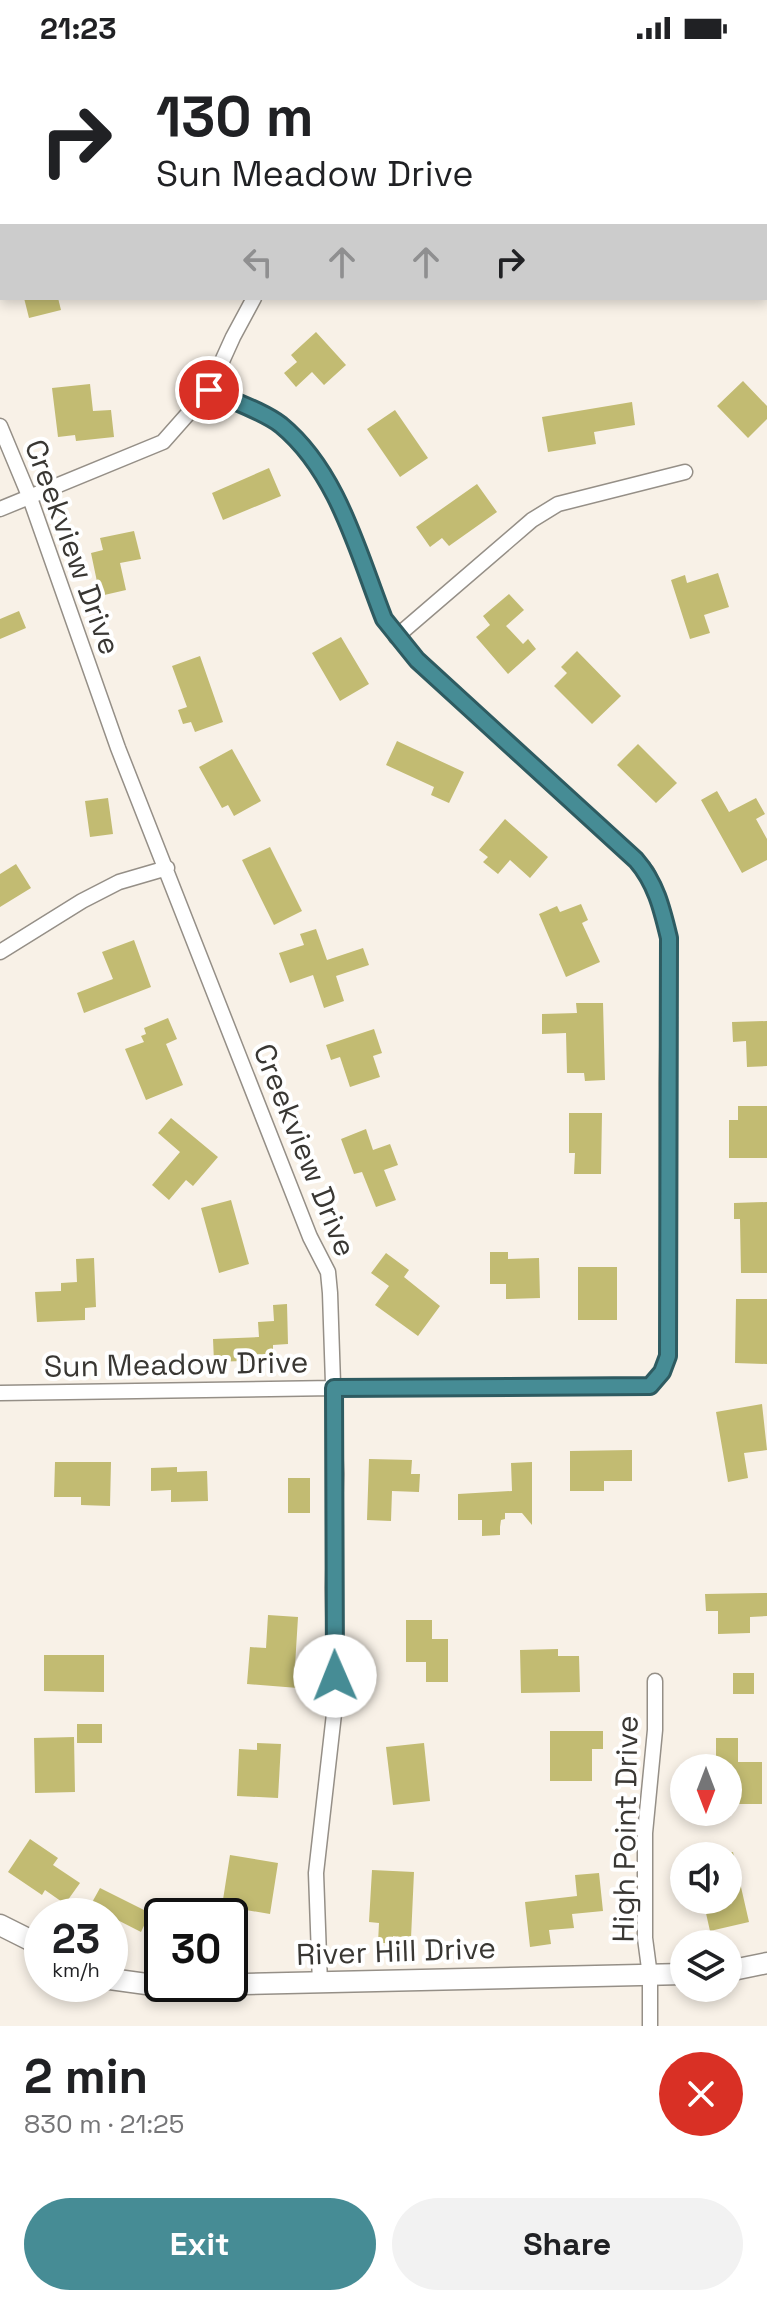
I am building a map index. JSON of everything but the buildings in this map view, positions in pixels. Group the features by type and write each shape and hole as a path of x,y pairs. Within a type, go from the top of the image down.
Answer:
{"street":[{"path":"0,509 163,442 209,390 253,300"},
{"name":"Sun Meadow Drive","path":"0,1393 650,1386 662,1372 668,1356 669,938 662,906 647,872 417,660 396,637 384,619 334,492 317,466 280,424 209,390"},
{"name":"Creekview Drive","path":"0,426 30,498 118,748 310,1237 328,1272 336,1474 333,1588 335,1705 316,1873 320,1984"},
{"path":"396,637 532,520 558,504 685,472"},
{"path":"0,952 119,882 167,868"},
{"name":"High Point Drive","path":"650,2026 650,1976 645,1938 645,1833 655,1730 655,1681"},
{"path":"0,1925 24,1937"},
{"path":"742,1968 767,1963"},
{"name":"River Hill Drive","path":"128,1981 161,1986 670,1975"}],"route":[{"path":"209,390 280,424 317,466 334,492 384,619 396,637 417,660 647,872 662,906 669,938 668,1356 662,1372 650,1386 334,1388 335,1676"}]}
